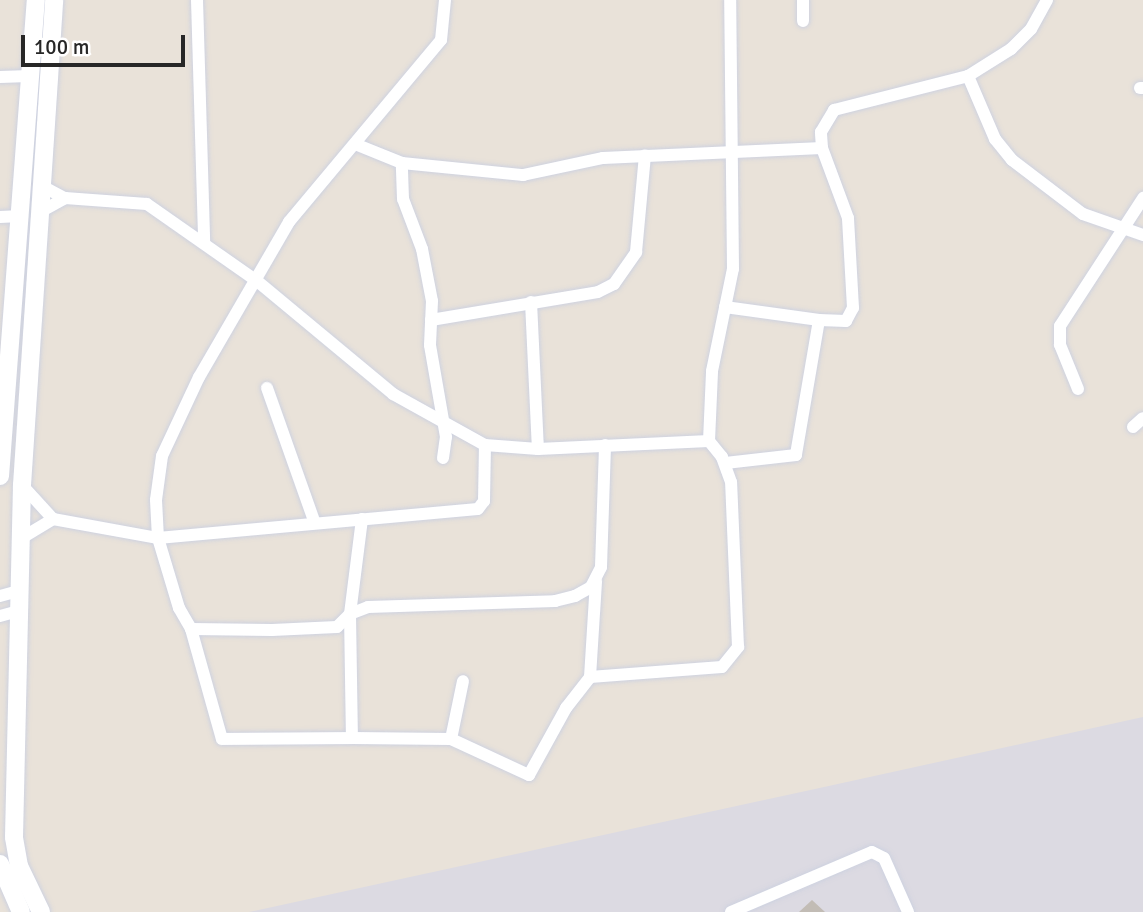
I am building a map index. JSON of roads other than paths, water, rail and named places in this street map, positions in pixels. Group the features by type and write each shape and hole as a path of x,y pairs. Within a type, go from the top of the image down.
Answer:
{"main road":[{"path":"0,476 21,216 29,76 44,5"},
{"path":"41,912 24,880 14,837 20,539 42,186 44,5"},
{"path":"17,252 36,253"},
{"path":"0,864 21,912"}],"street":[{"path":"197,0 204,242"},
{"path":"445,0 441,40 289,222 199,377 162,456 156,500 158,538 178,608 191,629 222,739 450,739 529,775 566,708 590,677 596,581 601,567 605,445"},
{"path":"590,677 722,667 738,647 731,482 725,463 709,441 712,371 733,269 730,0"},
{"path":"803,0 803,21"},
{"path":"725,307 842,323 850,318 853,308 848,218 822,148 821,132 834,110 968,76 1011,49 1031,29 1047,0"},
{"path":"0,77 29,76"},
{"path":"968,76 995,139 1012,160 1083,214 1120,229 1143,234"},
{"path":"355,144 402,163 523,175 603,158 732,155 822,148"},
{"path":"431,320 597,292 614,284 628,270 639,236 645,155"},
{"path":"402,163 401,191 426,268 432,367 444,425 443,458"},
{"path":"42,186 65,198 147,204 257,281 393,394 444,425 485,445 538,449 709,441"},
{"path":"40,212 65,198"},
{"path":"1078,389 1060,345 1060,326 1120,229 1143,198"},
{"path":"0,217 21,216"},
{"path":"531,302 538,449"},
{"path":"725,463 796,456 819,320"},
{"path":"267,388 314,521"},
{"path":"22,485 53,519 158,538 314,521 481,508 485,445"},
{"path":"20,539 53,519"},
{"path":"352,738 350,614 362,519"},
{"path":"191,629 327,628 344,624 350,614 368,607 555,601 584,591 596,581"},
{"path":"0,596 19,591"},
{"path":"0,616 19,611"},
{"path":"450,739 463,681"},
{"path":"736,911 872,852 886,861 908,912"}]}
